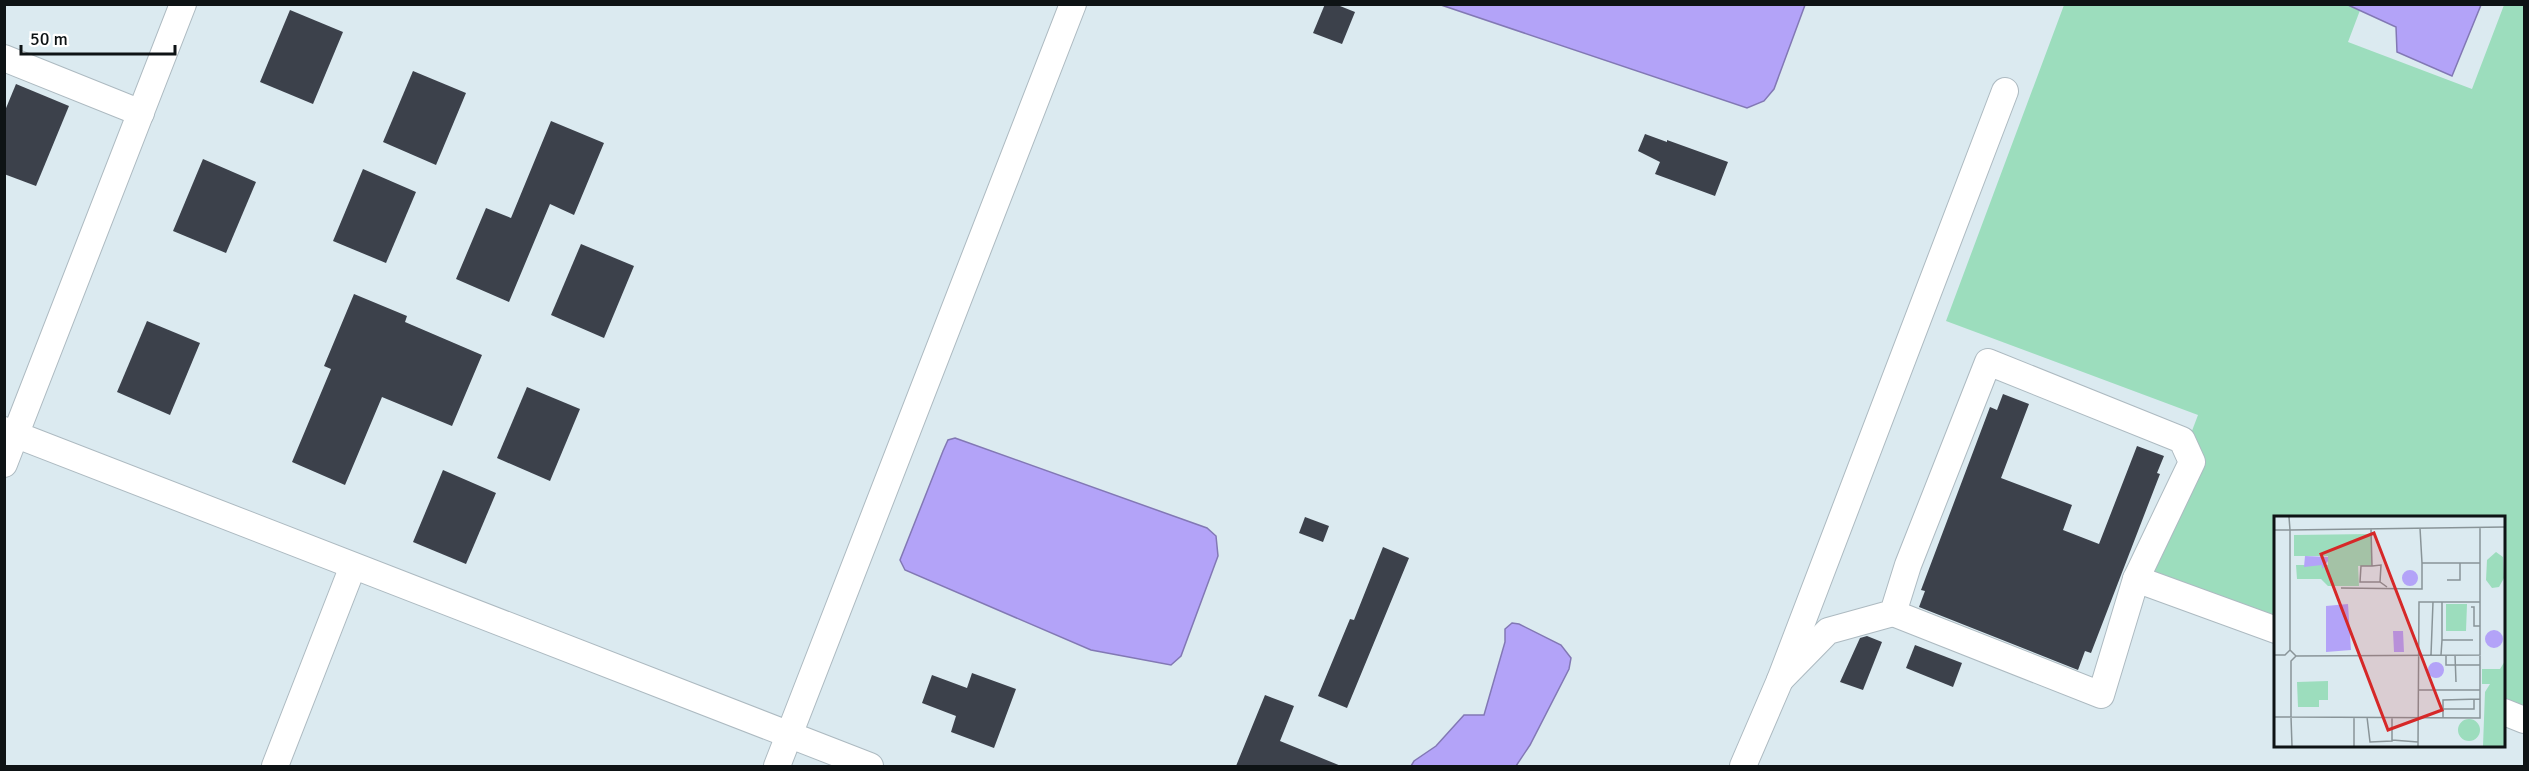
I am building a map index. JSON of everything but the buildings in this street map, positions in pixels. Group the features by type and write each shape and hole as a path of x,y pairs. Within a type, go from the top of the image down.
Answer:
{"street":[{"path":"4,464 10,432 141,113 183,4"},
{"path":"777,766 1072,4"},
{"path":"4,58 141,113"},
{"path":"1743,766 1780,680 2005,91"},
{"path":"1780,680 1828,631 1893,613 2101,695 2136,579 2192,462 2182,440 1988,362 1908,566 1893,613"},
{"path":"10,432 870,766"},
{"path":"276,766 353,566"},
{"path":"2136,579 2274,629"},
{"path":"2505,712 2524,720"}],"green space":[{"path":"2064,5 2362,5 2348,42 2472,89 2504,5 2524,5 2524,725 2505,717 2505,516 2274,516 2274,632 2136,579 2198,415 1946,321"}],"shaded area":[{"path":"1441,5 1805,5 1774,89 1764,101 1747,108"},
{"path":"2348,5 2481,5 2452,76 2397,52 2396,27"},
{"path":"955,438 1207,528 1216,536 1218,556 1181,656 1171,665 1091,650 905,570 900,560 943,451 948,440"},
{"path":"1512,623 1519,624 1561,645 1571,658 1569,669 1530,745 1516,766 1411,766 1414,761 1436,746 1464,715 1484,715 1505,642 1505,629"}]}
